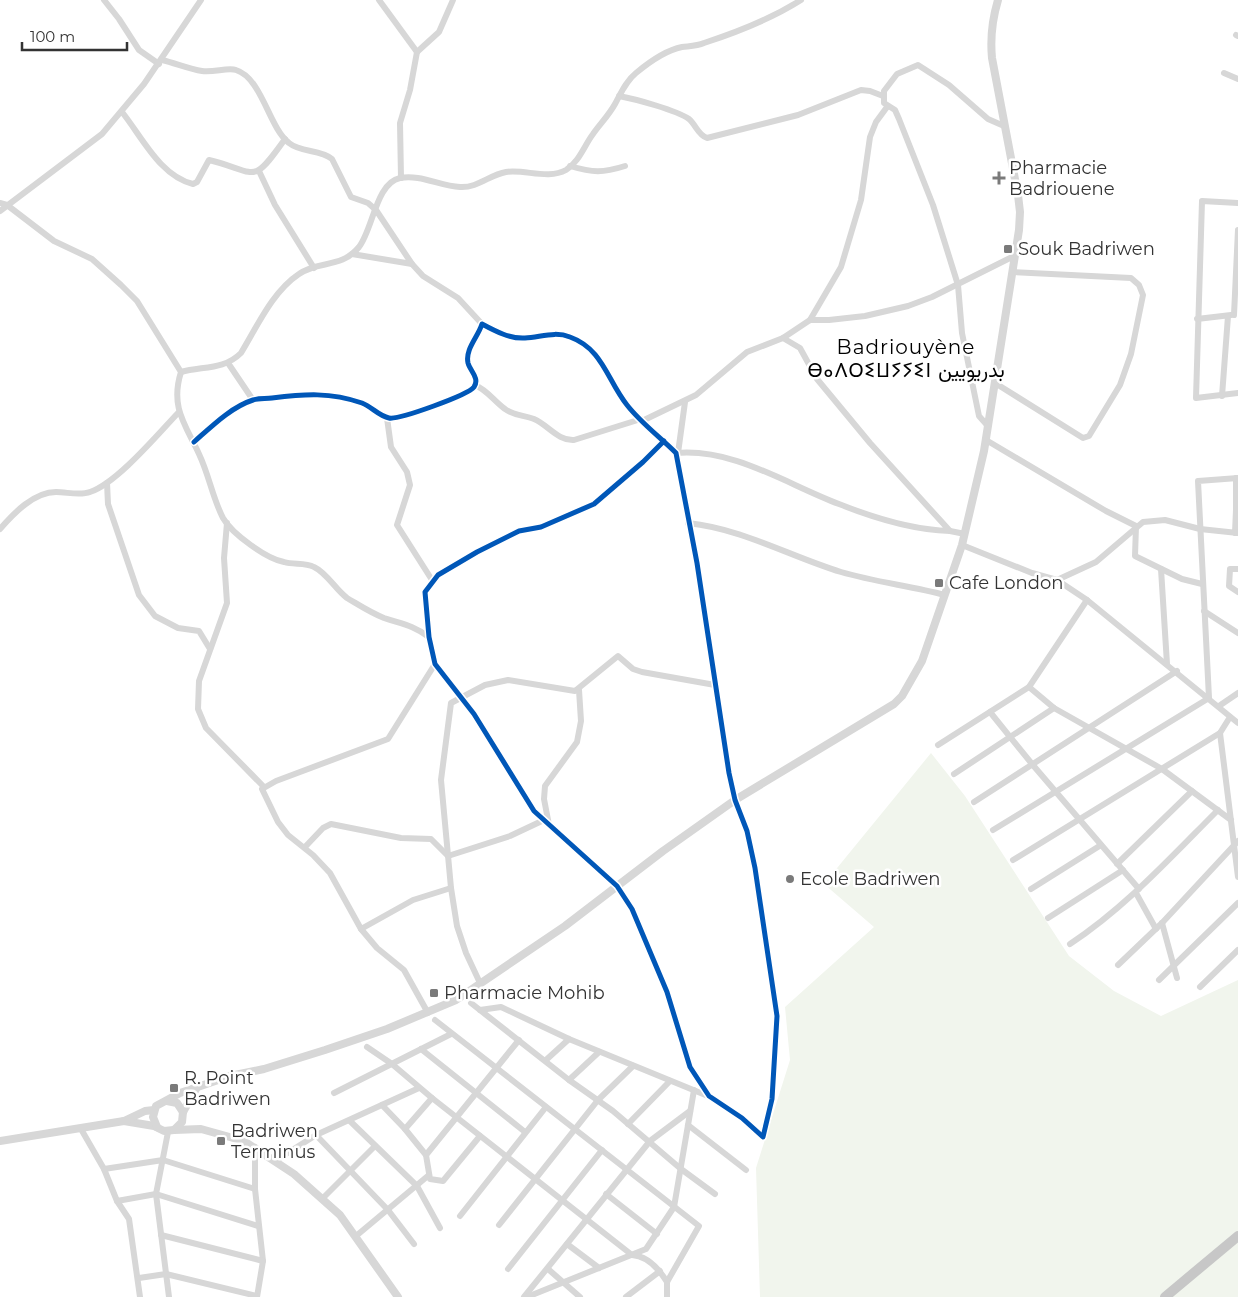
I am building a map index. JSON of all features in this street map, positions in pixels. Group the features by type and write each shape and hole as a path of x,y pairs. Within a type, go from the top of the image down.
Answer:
{"highway":[{"path":"1165,1297 1238,1236"}],"street":[{"path":"104,0 139,50 160,62 202,71 217,72 234,69 241,72 259,94 285,139 296,147 332,159 351,197 368,203 376,210 412,264 423,276 458,298 482,324 519,338 561,334 582,341 602,362 618,393 641,420 677,453 708,454 731,459 838,504 872,516 916,527 950,530 965,534"},
{"path":"0,211 3,204 102,134 122,112 160,62 201,0"},
{"path":"379,0 417,52"},
{"path":"401,178 400,123 410,90 417,52 439,32 453,0"},
{"path":"181,372 228,363 240,353 266,312 298,274 334,264 352,254 369,230 385,188 401,178 428,180 462,188 479,184 505,172 554,174 570,166 635,73 674,50 703,44 736,32 801,0"},
{"path":"157,1127 153,1120 154,1110 159,1103 180,1093 230,1076 264,1069 325,1050 428,1013 456,1000 565,926 616,886 735,800 894,704 902,696 922,661 965,534 986,440 1016,255 1020,212 997,91 990,38 992,21 998,0"},
{"path":"883,96 897,74 918,65 949,86 988,119 1004,126"},
{"path":"1224,73 1238,79"},
{"path":"619,96 676,112 690,120 701,135 707,138 798,115 861,90 870,90 883,96 887,107 897,114 914,156 933,206 958,285 962,332 979,416 987,425"},
{"path":"475,385 487,392 504,409 517,416 537,420 557,436 567,440 574,440 641,420 685,402 705,388 747,352 783,338 810,320 834,281 846,254 861,200 870,137 876,122 887,107"},
{"path":"122,112 155,157 177,178 187,182 197,182 209,160 249,173 259,171 285,139"},
{"path":"570,166 590,172 604,172 626,166"},
{"path":"259,171 275,205 314,268"},
{"path":"1238,203 1202,201 1196,398 1238,393"},
{"path":"3,204 54,241 92,259 137,301 181,372 177,390 178,413 194,442 227,523 255,548 270,558 285,563 312,565 319,570 336,590 348,598 373,613 412,626 429,637"},
{"path":"1222,396 1237,281 1238,230"},
{"path":"352,254 412,264"},
{"path":"810,320 830,320 887,312 916,303 958,285 1016,255"},
{"path":"995,383 1083,438 1089,436 1120,386 1131,354 1143,295 1139,285 1131,278 1013,272"},
{"path":"1197,319 1233,315"},
{"path":"194,442 227,415 253,400 298,394 338,397 368,405 387,418 416,413 433,404 464,394 475,385 476,380 468,362 468,355 482,324"},
{"path":"783,338 800,348 817,379 870,443 950,530"},
{"path":"228,363 253,400"},
{"path":"480,1010 501,1007 598,1052 709,1096 742,1118 763,1137 772,1099 777,1016 755,868 747,832 735,800 729,773 677,453 685,402"},
{"path":"0,529 19,509 38,495 46,492 82,494 107,483 178,413"},
{"path":"387,418 390,447 407,472 410,485 398,525 432,580"},
{"path":"986,440 1106,511 1136,526"},
{"path":"664,441 643,462 594,504 541,527 519,531 456,563 432,580 425,592 425,600 429,637 435,664 460,696 500,754 524,797 547,822 616,886 632,909 667,992 690,1067 709,1096"},
{"path":"1057,580 1096,562 1143,522 1165,520 1200,530 1236,533 1237,478 1198,481 1200,530 1202,584 1209,698"},
{"path":"107,483 108,504 139,596 155,616 178,628 200,631 210,650"},
{"path":"227,523 224,558 227,602 199,681 198,699 202,719 213,735 264,787"},
{"path":"688,523 708,525 754,538 842,572 945,595"},
{"path":"1136,526 1135,556 1182,579 1202,584"},
{"path":"962,545 1032,573 1057,580 1087,600 1177,671 1238,723"},
{"path":"1161,569 1167,664"},
{"path":"1238,569 1230,569 1229,586 1238,592"},
{"path":"938,745 1029,688 1087,600"},
{"path":"1204,611 1238,633"},
{"path":"480,983 466,953 457,926 448,856 442,780 450,707 454,700 485,685 508,680 572,691 579,690 618,656 633,669 642,672 715,685"},
{"path":"264,787 388,739 435,664"},
{"path":"974,802 1177,671"},
{"path":"1029,688 1054,708 1162,770 1231,820"},
{"path":"547,822 544,799 546,786 577,742 581,720 579,690"},
{"path":"1219,706 1238,693"},
{"path":"993,830 1209,698"},
{"path":"954,774 1054,708"},
{"path":"990,712 1055,792 1123,870 1138,890 1156,929"},
{"path":"1013,860 1220,734 1230,717"},
{"path":"1220,734 1231,820 1236,843 1238,877"},
{"path":"264,787 262,791 278,822 288,835 305,847 330,873 361,929 377,948 404,970 428,1013"},
{"path":"1117,864 1192,791"},
{"path":"1070,944 1100,924 1138,890 1218,810"},
{"path":"448,856 547,822"},
{"path":"305,847 323,828 332,824 402,838 431,839 448,856"},
{"path":"1118,965 1162,923 1236,843"},
{"path":"1031,889 1101,845"},
{"path":"1048,918 1123,870"},
{"path":"361,929 413,900 451,888"},
{"path":"1159,980 1238,903"},
{"path":"1162,923 1176,978"},
{"path":"1200,987 1238,950"},
{"path":"471,1002 569,1080 650,1141 681,1169 714,1194"},
{"path":"435,1020 699,1226 667,1282 667,1297"},
{"path":"334,1093 451,1034"},
{"path":"546,1060 569,1039"},
{"path":"426,1155 519,1040"},
{"path":"367,1047 392,1064 419,1088 632,1255 641,1256 660,1271 667,1282"},
{"path":"421,1049 525,1132"},
{"path":"569,1080 598,1052"},
{"path":"499,1225 598,1100 633,1066"},
{"path":"628,1124 670,1081"},
{"path":"275,1160 316,1135 419,1088"},
{"path":"169,1297 156,1194 171,1131 180,1126 183,1115 196,1089"},
{"path":"525,1297 538,1295 563,1282 646,1249 674,1207 694,1090"},
{"path":"405,1129 432,1098"},
{"path":"167,1100 177,1103 183,1115 201,1130"},
{"path":"382,1105 426,1155 430,1179 443,1181 480,1136"},
{"path":"460,1216 546,1107"},
{"path":"0,1141 124,1121 154,1110"},
{"path":"525,1297 650,1141 691,1110"},
{"path":"124,1121 171,1131 201,1130 226,1135 255,1147 275,1160 323,1198 356,1236 398,1297"},
{"path":"350,1121 416,1186 440,1228"},
{"path":"688,1125 746,1170"},
{"path":"81,1129 104,1169 117,1201 129,1219 139,1278 140,1297"},
{"path":"316,1135 388,1210 414,1244"},
{"path":"323,1198 375,1146"},
{"path":"139,1278 166,1274 257,1297 263,1261 255,1189 255,1147"},
{"path":"508,1270 602,1150"},
{"path":"104,1169 163,1160 255,1189"},
{"path":"356,1236 429,1175"},
{"path":"117,1201 156,1194 258,1226"},
{"path":"606,1194 657,1234"},
{"path":"161,1235 263,1261"},
{"path":"567,1244 599,1268"},
{"path":"548,1269 580,1297"},
{"path":"626,1297 660,1271"}],"shaded area":[{"path":"931,753 965,796 1069,956 1114,991 1161,1016 1238,980 1238,1297 760,1297 756,1168 790,1060 785,1007 874,927 824,884"}],"cycle path":[{"path":"194,442 229,412 245,403 258,399 307,395 339,397 362,403 382,415 395,418 460,396 476,384 468,363 468,353 482,324 508,336 525,338 559,334 581,342 597,357 632,412 644,424 664,441 676,453 697,563 729,773 735,800 747,831 755,868 777,1016 772,1099 763,1137 742,1118 709,1096 690,1067 667,992 632,909 617,886 534,811 474,714 435,664 429,637 425,592 438,575 477,552 519,531 541,527 594,504 643,462 664,441"}],"place":[{"name":"Pharmacie Badriouene","path":"999,178"},
{"name":"Souk Badriwen","path":"1008,249"},
{"name":"Cafe London","path":"939,583"},
{"name":"Ecole Badriwen","path":"790,879"},
{"name":"Pharmacie Mohib","path":"434,993"},
{"name":"R. Point Badriwen","path":"174,1088"},
{"name":"Badriwen Terminus","path":"221,1141"}],"district":[{"name":"Badriouyène ⴱⴰⴷⵔⵉⵡⵢⵢⵉⵏ بدريويين","path":"906,358"}]}
